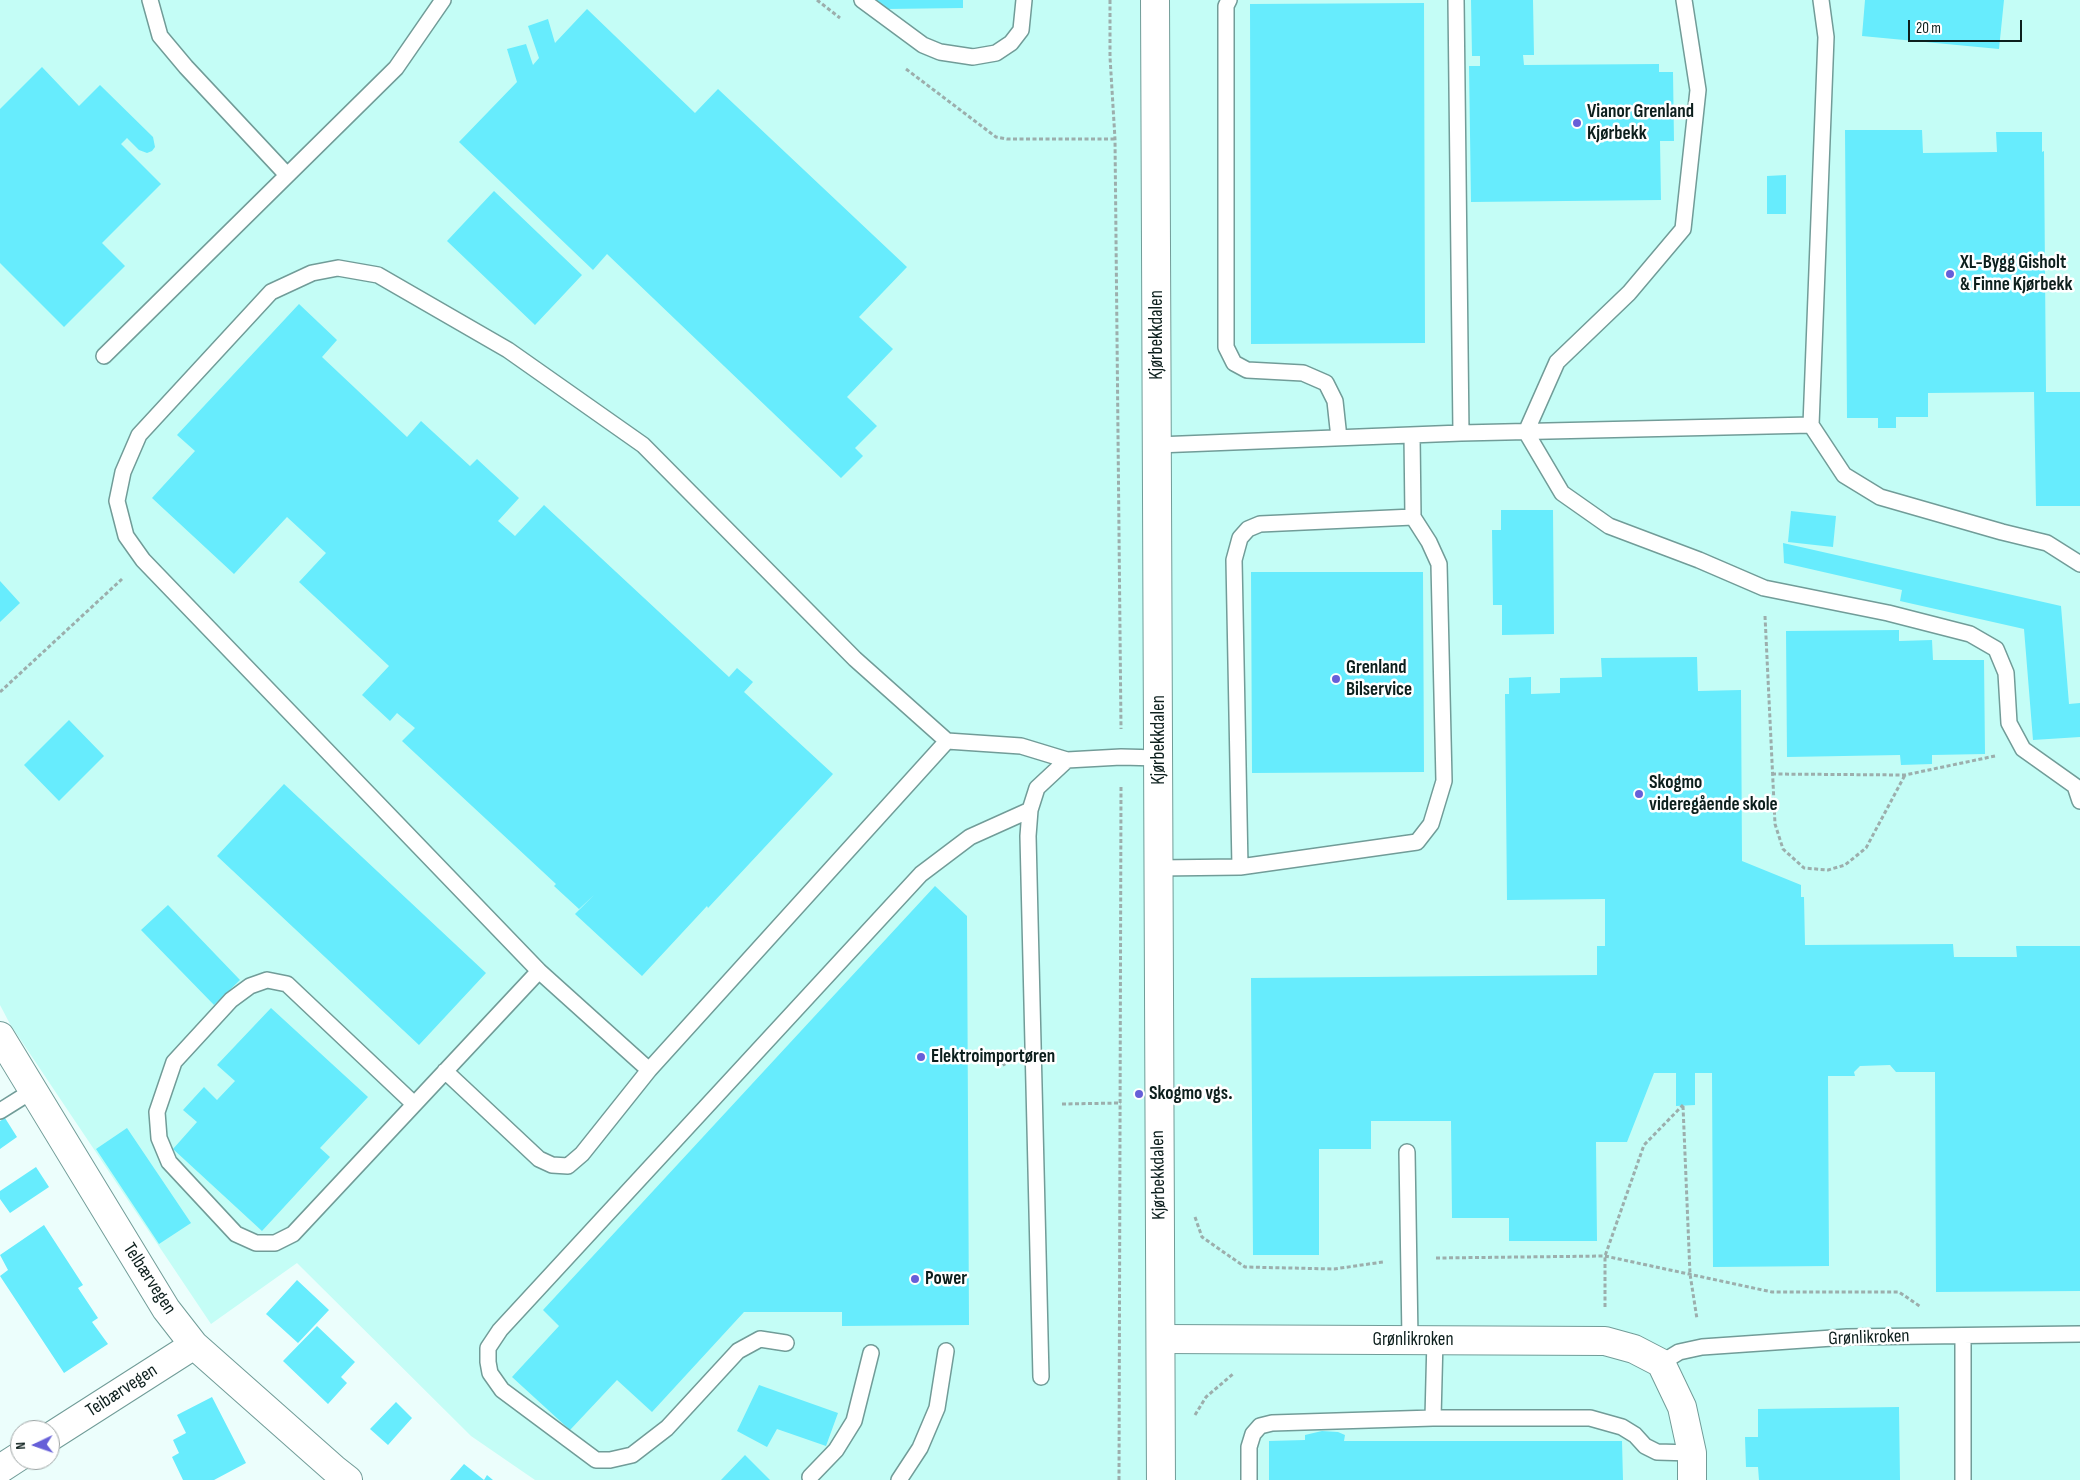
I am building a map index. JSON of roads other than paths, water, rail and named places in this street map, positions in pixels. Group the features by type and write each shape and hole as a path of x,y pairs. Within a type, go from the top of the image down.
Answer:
{"street":[{"name":"Kjørbekkdalen","path":"1156,0 1161,1480"},
{"name":"Telbærvegen","path":"0,1036 166,1309 194,1344 348,1480"},
{"name":"Grønlikroken","path":"1161,1339 1604,1341 1634,1349 1661,1363"},
{"name":"Teibærvegen","path":"60,1431 194,1344"},
{"path":"1661,1363 1682,1407 1692,1452 1692,1480"}],"lane":[{"path":"150,0 160,36 186,67 287,175"},
{"path":"104,356 396,68 443,0"},
{"path":"862,0 923,45 940,52 973,57 996,53 1011,43 1021,30 1024,0"},
{"path":"1229,0 1226,6 1226,347 1234,363 1247,370 1303,373 1326,382 1335,401 1339,438"},
{"path":"1456,0 1461,433"},
{"path":"1526,432 1557,362 1629,293 1683,229 1698,90 1684,0"},
{"path":"1821,0 1826,36 1812,424 1844,476 1880,497 2047,543 2080,564"},
{"path":"649,1070 540,971 143,560 126,536 117,501 123,472 139,435 271,292 312,273 338,268 378,275 508,350 643,444 855,659 947,741 1021,746 1067,760 1121,757 1159,758"},
{"path":"1157,445 1461,433 1812,424"},
{"path":"1526,432 1562,493 1609,526 1699,560 1764,588 1888,613 1970,634 1996,649 2006,673 2009,723 2023,749 2075,786 2080,801"},
{"path":"1158,868 1240,867 1417,842 1431,824 1444,781 1439,564 1429,542 1413,517 1412,435"},
{"path":"1240,867 1234,560 1240,538 1248,529 1260,524 1413,517"},
{"path":"445,1071 538,1159 552,1165 568,1166 582,1154 649,1070 947,741"},
{"path":"1041,1377 1029,856 1030,810 1037,788 1067,760"},
{"path":"786,1343 760,1339 738,1351 667,1428 632,1455 610,1460 596,1460 502,1390 490,1372 488,1362 488,1348 500,1330 921,874 970,838 1030,810"},
{"path":"414,1104 287,984 267,980 250,986 230,1000 174,1062 157,1112 159,1138 169,1162 236,1234 256,1243 275,1243 293,1234 540,971"},
{"path":"0,1110 32,1091"},
{"path":"1407,1152 1410,1258 1433,1418"},
{"name":"Grønlikroken","path":"1661,1363 1679,1352 1702,1347 1847,1337 2080,1334"},
{"path":"1963,1336 1963,1480"},
{"path":"899,1480 920,1448 937,1408 946,1351"},
{"path":"810,1477 836,1450 854,1421 871,1353"},
{"path":"1249,1480 1249,1447 1253,1434 1260,1426 1272,1423 1433,1418 1590,1418 1622,1427 1635,1435 1645,1446 1657,1452 1692,1452"}],"place":[{"name":"Vianor Grenland Kjørbekk","path":"1577,123"},
{"name":"XL-Bygg Gisholt & Finne Kjørbekk","path":"1950,274"},
{"name":"Grenland Bilservice","path":"1336,679"},
{"name":"Skogmo videregående skole","path":"1639,794"},
{"name":"Elektroimportøren","path":"921,1057"},
{"name":"Skogmo vgs.","path":"1139,1094"},
{"name":"Power","path":"915,1279"}]}
